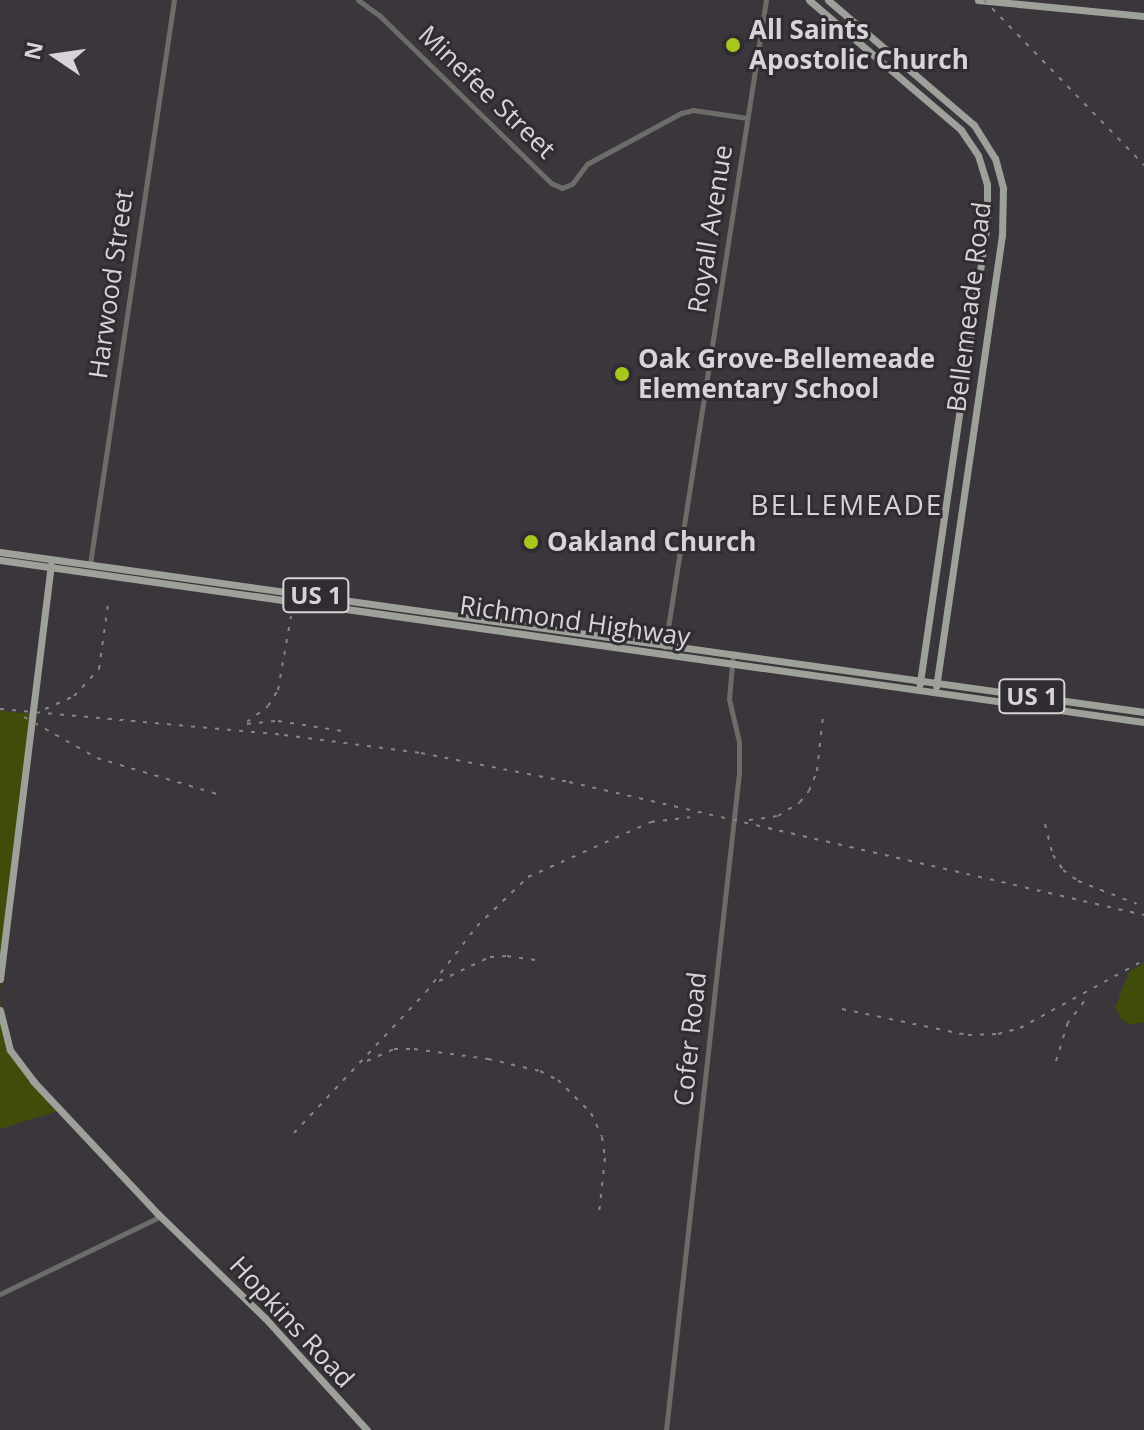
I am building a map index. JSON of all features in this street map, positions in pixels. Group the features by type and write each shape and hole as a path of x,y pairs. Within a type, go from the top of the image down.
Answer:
{"main road":[{"name":"Bellemeade Road","path":"809,0 961,130 978,155 987,185 987,223 919,689"},
{"name":"Bellemeade Road","path":"828,0 974,125 995,158 1003,188 1001,242 935,691"},
{"path":"978,0 1144,16"},
{"name":"Richmond Highway","path":"0,552 89,573 1144,722"},
{"name":"Richmond Highway","path":"0,560 90,564 1144,712"},
{"path":"0,979 51,563"},
{"name":"Hopkins Road","path":"0,1010 10,1050 22,1068 161,1216 265,1318 367,1430"}],"street":[{"name":"Harwood Street","path":"89,573 174,0"},
{"name":"Minefee Street","path":"358,0 380,16 551,183 568,187 587,164 689,110 747,118"},
{"name":"Royall Avenue","path":"664,654 766,0"},
{"name":"Cofer Road","path":"666,1430 739,773 739,742 729,699 733,653"},
{"path":"0,1294 161,1216"}],"green space":[{"path":"0,711 35,714 0,991"},
{"path":"1144,963 1144,1022 1131,1025 1122,1020 1115,1008 1129,972"},
{"path":"0,992 1,1012 12,1051 61,1110 0,1129"}],"railway":[{"path":"984,0 1144,165"},
{"path":"45,709 74,696 99,669 108,604"},
{"path":"247,722 268,706 278,690 291,616"},
{"path":"0,709 284,735 421,753 569,782 1144,915"},
{"path":"749,820 778,816 800,802 809,791 817,771 823,716"},
{"path":"24,717 97,758 220,795"},
{"path":"247,724 278,721 342,731"},
{"path":"294,1133 426,992 477,926 528,877 651,822 690,817"},
{"path":"1045,824 1053,855 1063,870 1078,881 1137,904"},
{"path":"439,981 490,957 541,961"},
{"path":"842,1009 968,1035 998,1034 1020,1028 1144,960"},
{"path":"1056,1061 1067,1024 1088,996"},
{"path":"367,1061 394,1049 414,1049 488,1059 540,1071 558,1080 591,1113 602,1137 605,1158 599,1213"}],"place":[{"name":"All Saints Apostolic Church","path":"733,45"},
{"name":"Oak Grove-Bellemeade Elementary School","path":"622,374"},
{"name":"Oakland Church","path":"531,542"}],"district":[{"name":"BELLEMEADE","path":"847,504"}]}
